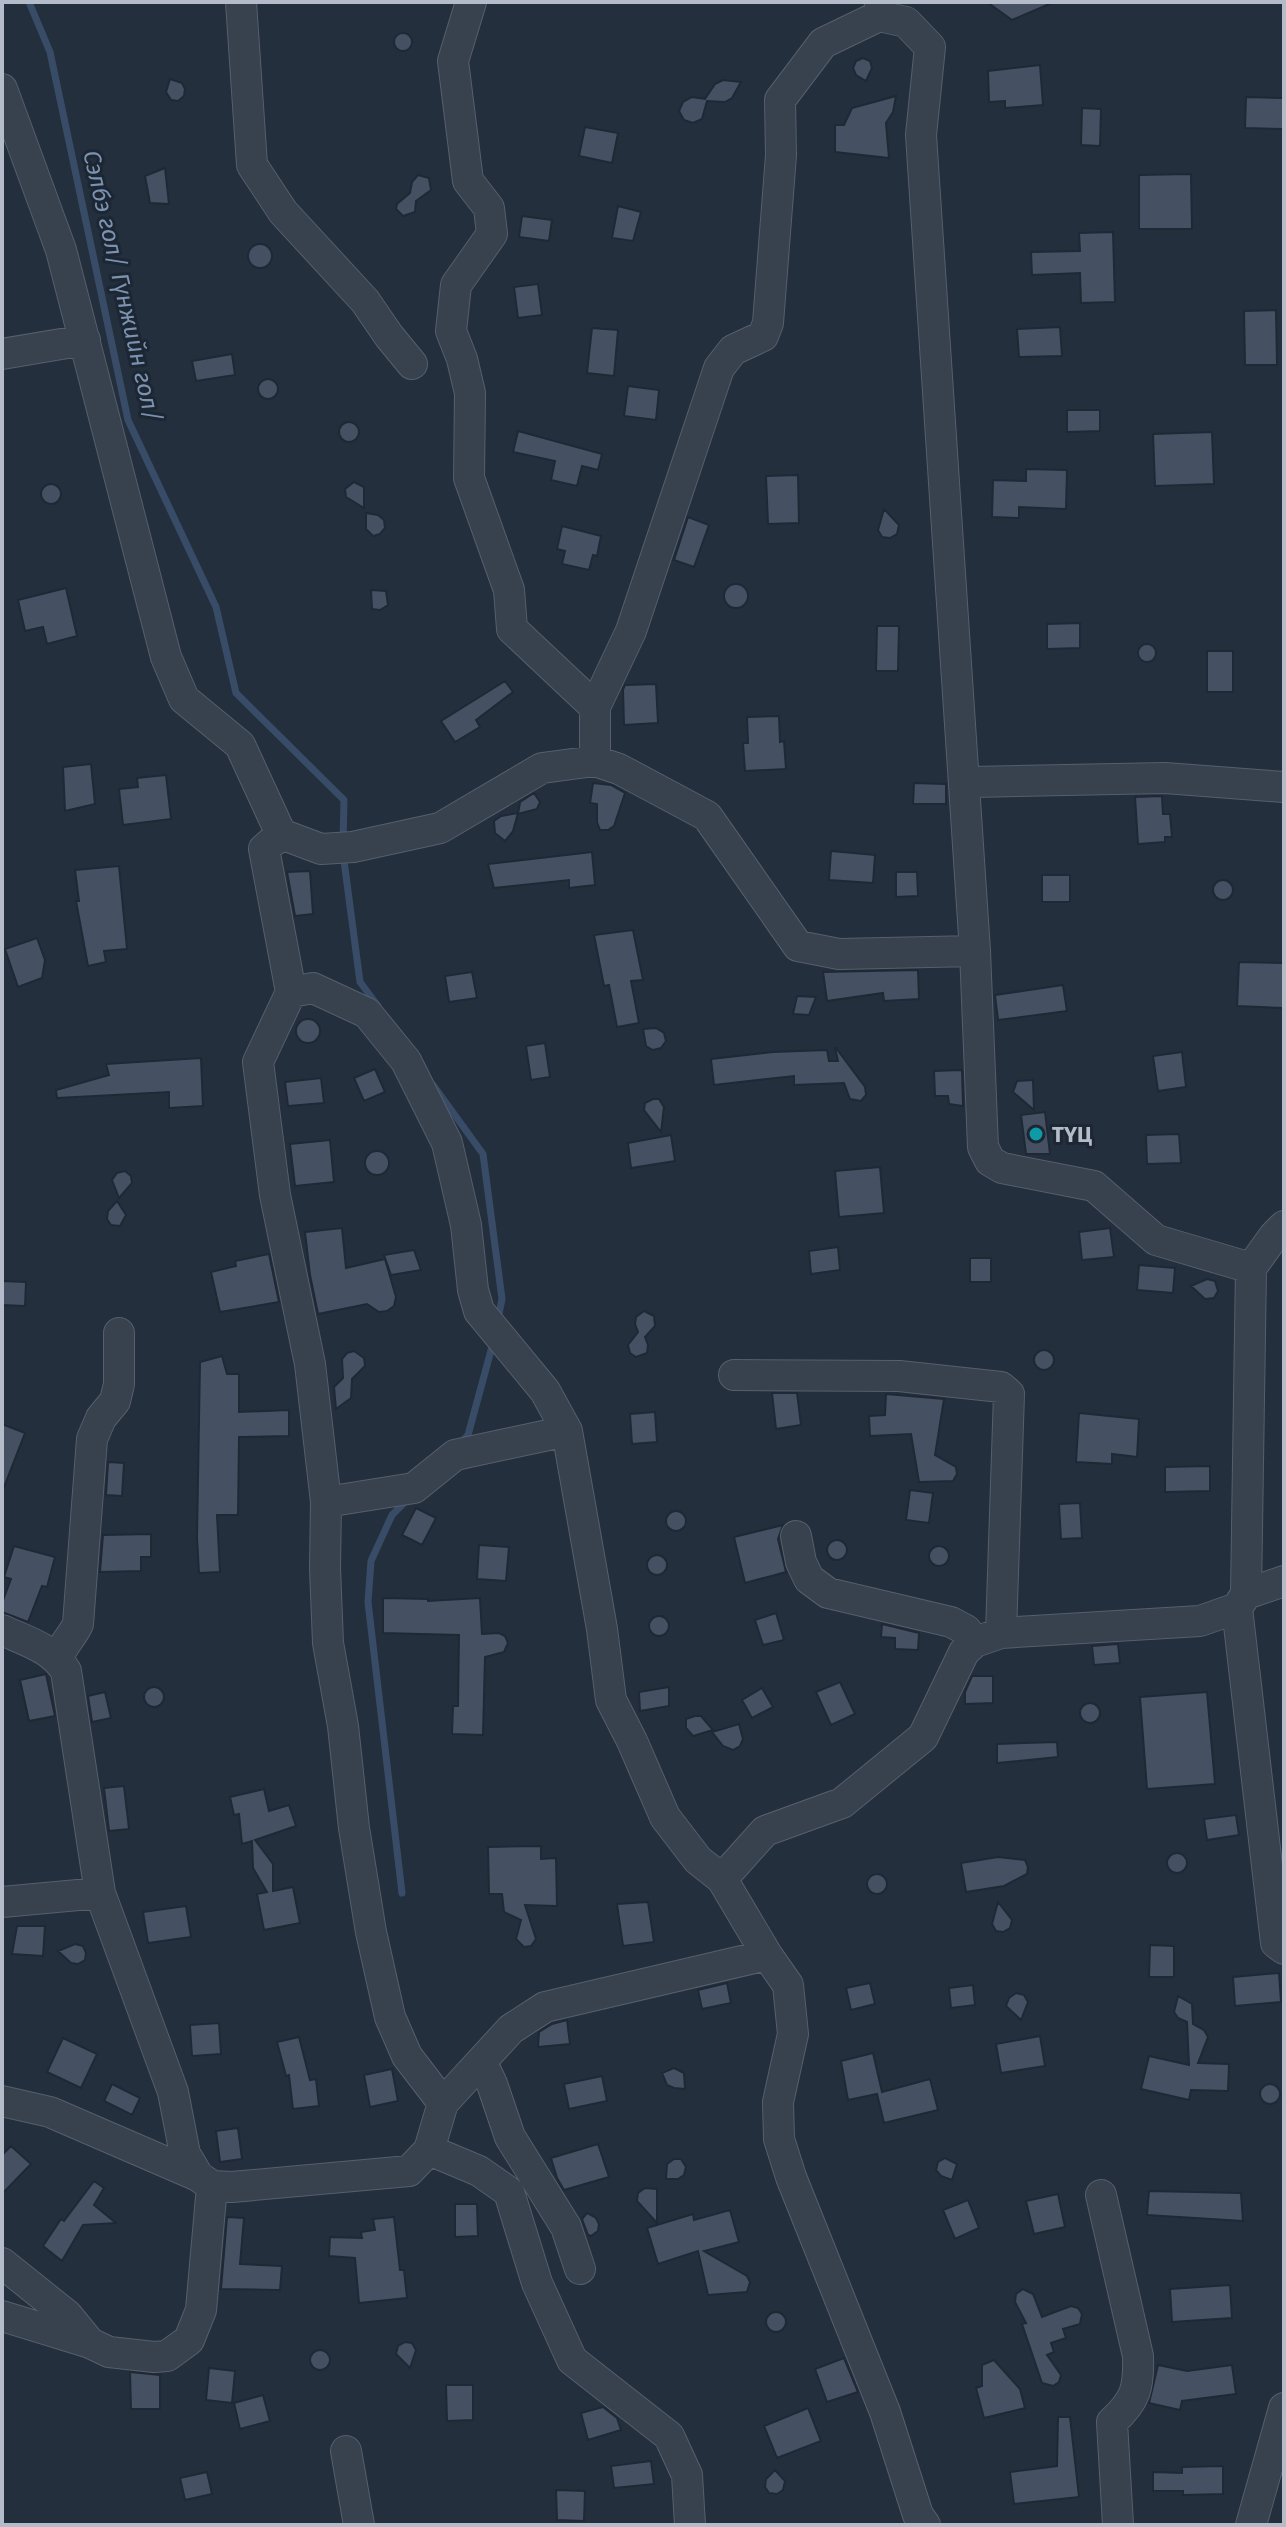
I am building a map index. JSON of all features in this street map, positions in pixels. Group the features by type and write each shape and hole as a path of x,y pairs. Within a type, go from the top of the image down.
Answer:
{"street":[{"path":"241,2 252,165 283,212 365,301 412,364"},
{"path":"471,2 453,61 468,181 489,208 492,234 456,285 451,331 470,393 469,478 509,590 512,629 595,707"},
{"path":"595,761 595,707 631,631 719,368 733,350 763,336 768,323 781,155 780,100 823,43 880,9 906,22 930,47 921,135 975,951 983,1147 990,1161 1002,1168 1094,1186 1156,1240 1251,1268"},
{"path":"2,89 61,250 166,657 184,699 240,745 281,834 321,849 353,847 440,828 542,768 595,761 619,769 707,816 798,946 839,954 975,951"},
{"path":"2,354 85,340"},
{"path":"964,786 972,782 1165,778 1284,787"},
{"path":"281,834 264,849 291,992 258,1062 275,1195 310,1364 326,1502 328,1643 343,1726 371,1932 390,2017 407,2056 443,2103"},
{"path":"291,992 313,988 367,1013 406,1061 447,1143 466,1225 473,1290 479,1311 545,1391 567,1431 602,1629 611,1700 665,1817 698,1860 722,1879 788,1985 793,2034 778,2102 779,2139 791,2177 885,2412 918,2515 925,2525"},
{"path":"1284,1226 1251,1268 1242,1601 1276,1943 1284,1949"},
{"path":"58,1658 64,1642 73,1635 78,1624 92,1439 101,1418 115,1401 119,1384 119,1333"},
{"path":"734,1375 899,1376 1001,1387 1009,1394 988,1638"},
{"path":"326,1502 414,1488 455,1455 567,1431"},
{"path":"796,1536 801,1562 809,1579 828,1593 951,1622 988,1638 1200,1621 1284,1581"},
{"path":"2,1630 45,1649 58,1658 66,1671 100,1893 173,2092 185,2154 205,2181 201,2310 189,2340 167,2356 109,2352 90,2343 2,2316"},
{"path":"722,1879 765,1831 842,1803 923,1737 964,1652 988,1638"},
{"path":"2,1902 100,1893"},
{"path":"2,2101 50,2112 205,2181 232,2187 409,2171 429,2150 443,2103 511,2029 545,2007 767,1955"},
{"path":"482,2063 510,2137 566,2227 580,2269"},
{"path":"429,2150 479,2171 509,2192 537,2283 572,2360 669,2436 687,2475 690,2525"},
{"path":"1101,2195 1138,2356 1139,2383 1129,2407 1112,2422 1118,2525"},
{"path":"2,2263 67,2315 90,2343"},
{"path":"1251,2525 1284,2408"},
{"path":"346,2451 359,2525"}],"building":[{"path":"987,2 1054,2 1012,20"},
{"path":"399,33 407,33 412,42 410,49 399,51 394,46 394,38"},
{"path":"863,58 870,61 872,68 866,81 856,75 853,68 856,61"},
{"path":"1040,65 1043,105 1005,108 1005,101 989,102 988,71"},
{"path":"170,79 182,83 185,89 184,96 178,101 171,100 166,92"},
{"path":"723,80 741,82 732,98 725,102 707,101 702,119 693,123 684,120 679,111 683,102 692,97 705,99 715,84"},
{"path":"896,96 893,112 886,123 889,158 835,152 835,125 844,125 852,108"},
{"path":"1246,97 1284,98 1284,129 1245,128"},
{"path":"1082,108 1101,109 1100,146 1081,145"},
{"path":"585,127 618,133 612,163 579,156"},
{"path":"165,168 169,204 150,203 145,176"},
{"path":"1191,174 1192,229 1139,229 1139,175"},
{"path":"418,175 429,178 431,190 416,201 415,212 403,216 396,209 397,204 410,193 412,182"},
{"path":"618,206 641,212 633,241 612,238"},
{"path":"522,216 552,220 549,241 519,237"},
{"path":"1113,232 1115,302 1081,303 1080,273 1032,275 1031,252 1080,251 1079,233"},
{"path":"260,244 271,251 272,256 265,267 260,268 249,261 248,256 255,245"},
{"path":"538,284 542,315 518,318 514,287"},
{"path":"1276,310 1277,365 1245,365 1244,311"},
{"path":"1060,327 1062,356 1019,357 1017,329"},
{"path":"592,328 618,330 614,376 587,373"},
{"path":"232,354 235,375 196,381 192,361"},
{"path":"268,379 275,382 278,389 275,396 268,399 261,396 258,389 261,382"},
{"path":"628,386 659,390 656,420 624,416"},
{"path":"1067,410 1100,410 1100,431 1067,432"},
{"path":"349,422 356,425 359,432 356,439 349,442 342,439 339,432 342,425"},
{"path":"518,431 602,454 598,470 582,466 577,486 551,480 555,461 513,452"},
{"path":"1212,432 1214,484 1155,486 1153,434"},
{"path":"1026,469 1067,470 1066,509 1019,507 1019,518 992,517 993,480 1026,481"},
{"path":"798,475 799,523 768,524 766,476"},
{"path":"354,482 364,487 364,508 346,497 345,489"},
{"path":"51,484 58,487 61,494 58,501 51,504 44,501 41,494 44,487"},
{"path":"884,509 899,525 897,534 890,538 882,537 878,530"},
{"path":"366,513 378,515 384,520 385,528 380,534 373,536 366,529"},
{"path":"688,517 709,525 694,567 674,560"},
{"path":"562,526 601,536 597,556 593,555 589,570 562,564 565,551 557,549"},
{"path":"736,584 745,587 748,596 745,605 736,608 727,605 724,596 727,587"},
{"path":"66,588 77,636 47,644 43,627 25,631 18,600"},
{"path":"371,590 386,591 388,605 380,610 372,609"},
{"path":"1080,623 1080,648 1047,649 1047,624"},
{"path":"877,626 899,626 898,671 876,671"},
{"path":"1143,644 1151,644 1156,653 1154,660 1143,662 1138,657 1138,649"},
{"path":"1207,651 1233,651 1233,692 1207,692"},
{"path":"505,681 513,692 476,720 480,727 455,742 441,721"},
{"path":"656,684 658,723 624,725 625,685"},
{"path":"779,716 780,742 784,741 786,769 745,771 743,743 748,743 747,717"},
{"path":"91,764 95,804 65,811 63,767"},
{"path":"166,775 171,819 123,825 119,789 138,787 137,778"},
{"path":"593,783 611,785 625,793 614,826 608,830 600,830 597,804 590,803"},
{"path":"914,783 946,784 946,804 913,804"},
{"path":"534,793 540,802 537,809 518,814 520,802"},
{"path":"1162,796 1163,814 1170,814 1172,837 1165,837 1165,842 1138,844 1135,797"},
{"path":"518,813 513,831 505,841 495,833 494,821 501,816"},
{"path":"831,851 875,855 873,883 829,880"},
{"path":"592,852 595,885 569,888 569,880 494,888 488,864"},
{"path":"119,866 127,949 104,951 106,962 88,966 76,901 79,901 75,870"},
{"path":"310,871 313,914 295,916 287,872"},
{"path":"896,872 917,872 918,896 896,897"},
{"path":"1042,875 1070,875 1070,902 1042,902"},
{"path":"1223,880 1230,883 1233,890 1230,897 1223,900 1216,897 1213,890 1216,883"},
{"path":"633,930 643,980 631,981 639,1023 617,1027 609,985 604,986 594,935"},
{"path":"37,938 45,960 42,978 18,987 5,949"},
{"path":"1239,962 1284,963 1284,1008 1237,1006"},
{"path":"918,970 919,999 884,1001 883,993 827,1001 823,972"},
{"path":"472,972 477,998 449,1002 445,976"},
{"path":"1063,985 1067,1011 998,1020 995,995"},
{"path":"797,996 816,997 809,1015 793,1014"},
{"path":"308,1019 317,1022 320,1031 317,1040 308,1043 299,1040 296,1031 299,1022"},
{"path":"656,1028 664,1033 666,1041 661,1048 653,1050 646,1046 643,1029"},
{"path":"545,1043 550,1077 531,1080 526,1046"},
{"path":"835,1048 865,1087 866,1095 861,1101 850,1099 844,1083 794,1085 794,1076 714,1085 711,1059 827,1050 829,1061 838,1061"},
{"path":"1182,1052 1186,1087 1158,1091 1153,1056"},
{"path":"201,1058 203,1106 169,1108 169,1092 57,1098 56,1090 109,1075 106,1064"},
{"path":"375,1069 385,1092 364,1101 354,1078"},
{"path":"962,1070 963,1106 949,1104 948,1096 935,1096 934,1071"},
{"path":"321,1078 324,1103 288,1106 285,1082"},
{"path":"1033,1080 1034,1110 1013,1092 1017,1081"},
{"path":"659,1099 664,1107 661,1132 644,1110 645,1103"},
{"name":"ТҮЦ","path":"1045,1112 1050,1154 1026,1154 1021,1115"},
{"path":"1179,1134 1181,1163 1147,1164 1146,1135"},
{"path":"671,1135 675,1161 631,1168 628,1143"},
{"path":"330,1140 334,1182 295,1186 290,1144"},
{"path":"377,1151 385,1155 389,1163 385,1171 377,1175 369,1171 365,1163 369,1155"},
{"path":"880,1167 884,1213 839,1217 835,1171"},
{"path":"125,1171 131,1176 132,1183 119,1198 112,1180 117,1173"},
{"path":"117,1201 126,1215 120,1226 111,1225 107,1219 108,1211"},
{"path":"342,1228 346,1268 385,1259 396,1297 394,1306 387,1311 379,1312 367,1304 318,1314 305,1232"},
{"path":"1110,1228 1114,1257 1082,1260 1079,1232"},
{"path":"838,1247 840,1270 811,1274 809,1251"},
{"path":"414,1250 421,1270 391,1275 384,1255"},
{"path":"269,1254 279,1302 220,1312 211,1272 236,1266 235,1261"},
{"path":"970,1258 991,1258 991,1282 970,1282"},
{"path":"1139,1265 1175,1268 1173,1293 1137,1290"},
{"path":"1207,1279 1215,1281 1218,1291 1214,1298 1205,1299 1191,1286"},
{"path":"2,1281 26,1282 25,1306 2,1305"},
{"path":"644,1311 654,1316 655,1326 645,1337 647,1353 636,1357 630,1353 628,1345 638,1332 636,1317"},
{"path":"1044,1350 1051,1353 1054,1360 1051,1367 1044,1370 1037,1367 1034,1360 1037,1353"},
{"path":"354,1351 364,1358 365,1366 352,1379 351,1398 336,1409 334,1387 343,1378 342,1359"},
{"path":"222,1356 227,1374 239,1374 239,1412 289,1410 289,1436 239,1437 238,1515 217,1515 220,1572 199,1573 200,1362"},
{"path":"772,1393 797,1393 801,1425 776,1429"},
{"path":"886,1394 944,1399 935,1455 956,1467 957,1474 953,1481 919,1482 911,1434 870,1436 869,1416 885,1415"},
{"path":"655,1412 657,1442 632,1444 630,1414"},
{"path":"1079,1413 1139,1419 1137,1457 1112,1454 1112,1464 1076,1462"},
{"path":"2,1424 25,1433 4,1487 2,1487"},
{"path":"108,1462 124,1463 122,1496 106,1495"},
{"path":"1210,1466 1210,1491 1165,1492 1165,1467"},
{"path":"910,1490 933,1493 929,1523 906,1520"},
{"path":"1080,1503 1082,1538 1061,1539 1059,1504"},
{"path":"416,1508 436,1518 422,1545 402,1535"},
{"path":"676,1511 683,1514 686,1521 683,1528 676,1531 669,1528 666,1521 669,1514"},
{"path":"783,1525 778,1539 786,1572 745,1583 734,1537"},
{"path":"151,1534 151,1557 141,1557 141,1571 100,1572 103,1535"},
{"path":"837,1540 844,1543 847,1550 844,1557 837,1560 830,1557 827,1550 830,1543"},
{"path":"479,1545 509,1547 506,1581 477,1579"},
{"path":"14,1546 55,1557 47,1587 42,1586 28,1622 2,1612 11,1579 4,1577"},
{"path":"939,1546 946,1549 949,1556 946,1563 939,1566 932,1563 929,1556 932,1549"},
{"path":"657,1555 664,1558 667,1565 664,1572 657,1575 650,1572 647,1565 650,1558"},
{"path":"383,1598 428,1601 480,1598 482,1634 499,1633 505,1636 508,1643 504,1652 485,1657 483,1735 452,1734 453,1706 458,1706 459,1635 383,1633"},
{"path":"776,1613 784,1640 763,1645 755,1620"},
{"path":"659,1616 666,1619 669,1626 666,1633 659,1636 652,1633 649,1626 652,1619"},
{"path":"882,1624 919,1633 918,1650 895,1649 895,1638 881,1637"},
{"path":"1118,1644 1120,1663 1094,1665 1092,1646"},
{"path":"46,1674 55,1716 29,1721 20,1680"},
{"path":"972,1676 993,1676 993,1703 965,1704 965,1692"},
{"path":"840,1682 855,1714 831,1725 816,1692"},
{"path":"154,1687 161,1690 164,1697 161,1704 154,1707 147,1704 144,1697 147,1690"},
{"path":"669,1687 669,1706 640,1711 639,1692"},
{"path":"762,1688 773,1707 752,1718 742,1700"},
{"path":"105,1692 111,1718 92,1722 88,1696"},
{"path":"1207,1692 1215,1784 1147,1789 1140,1697"},
{"path":"1090,1703 1097,1706 1100,1713 1097,1720 1090,1723 1083,1720 1080,1713 1083,1706"},
{"path":"701,1716 713,1730 693,1736 686,1728 686,1719"},
{"path":"739,1724 743,1739 740,1746 733,1750 723,1746 712,1732"},
{"path":"1057,1742 1058,1757 997,1763 997,1744"},
{"path":"124,1786 129,1829 109,1831 104,1788"},
{"path":"264,1789 269,1811 289,1805 296,1826 255,1840 273,1864 273,1891 293,1887 300,1923 264,1930 257,1894 267,1892 253,1868 252,1841 242,1844 239,1814 234,1815 230,1797"},
{"path":"1236,1815 1239,1835 1207,1840 1204,1819"},
{"path":"541,1846 541,1859 556,1858 557,1906 525,1905 536,1939 531,1946 524,1947 516,1939 521,1920 504,1912 502,1894 489,1894 488,1847"},
{"path":"1177,1853 1184,1856 1187,1863 1184,1870 1177,1873 1170,1870 1167,1863 1170,1856"},
{"path":"998,1857 1025,1860 1027,1874 1004,1886 966,1892 961,1863"},
{"path":"877,1874 884,1877 887,1884 884,1891 877,1894 870,1891 867,1884 870,1877"},
{"path":"648,1902 654,1942 623,1946 617,1904"},
{"path":"998,1902 1012,1920 1010,1928 1003,1932 996,1931 992,1924"},
{"path":"186,1906 191,1937 148,1943 143,1912"},
{"path":"17,1926 45,1926 43,1956 12,1954"},
{"path":"75,1944 83,1946 86,1953 85,1960 78,1964 71,1963 58,1951"},
{"path":"1150,1945 1174,1946 1174,1977 1149,1977"},
{"path":"1279,1973 1281,2002 1235,2006 1233,1977"},
{"path":"727,1983 731,2003 702,2009 698,1990"},
{"path":"870,1983 875,2004 851,2010 846,1988"},
{"path":"973,1985 975,2005 951,2008 949,1988"},
{"path":"1016,1993 1024,1995 1028,2002 1021,2020 1006,2006 1009,1998"},
{"path":"1178,1996 1192,2004 1193,2024 1204,2030 1208,2037 1198,2063 1229,2064 1228,2091 1191,2090 1189,2100 1141,2089 1149,2056 1189,2065 1187,2022 1174,2012"},
{"path":"567,2020 570,2044 538,2047 539,2032"},
{"path":"219,2023 221,2054 192,2056 190,2025"},
{"path":"1040,2036 1045,2066 1001,2073 996,2044"},
{"path":"299,2037 310,2080 316,2079 319,2106 293,2109 289,2075 286,2076 277,2042"},
{"path":"63,2038 97,2054 81,2088 47,2072"},
{"path":"873,2053 882,2092 930,2079 938,2110 884,2123 877,2094 848,2100 841,2061"},
{"path":"674,2068 684,2073 685,2089 667,2085 662,2073"},
{"path":"392,2069 398,2101 370,2107 364,2075"},
{"path":"602,2076 607,2101 569,2109 564,2084"},
{"path":"112,2084 140,2098 132,2115 104,2101"},
{"path":"1270,2084 1277,2087 1280,2094 1277,2101 1270,2104 1263,2101 1260,2094 1263,2087"},
{"path":"238,2128 242,2159 220,2162 216,2131"},
{"path":"598,2144 609,2177 564,2190 551,2158"},
{"path":"11,2146 31,2164 2,2194 2,2155"},
{"path":"945,2158 957,2164 952,2180 941,2176 936,2170 938,2162"},
{"path":"681,2159 686,2167 684,2175 678,2179 666,2179 667,2164"},
{"path":"94,2181 104,2188 94,2205 116,2223 83,2225 62,2261 43,2246 61,2219 64,2221"},
{"path":"645,2188 657,2189 657,2223 637,2201 638,2193"},
{"path":"1149,2191 1241,2193 1243,2221 1147,2215"},
{"path":"1058,2194 1065,2227 1034,2234 1026,2201"},
{"path":"968,2200 979,2228 955,2239 943,2210"},
{"path":"455,2204 477,2204 478,2236 455,2237"},
{"path":"730,2210 739,2242 704,2251 747,2276 750,2282 747,2292 708,2295 698,2251 658,2264 647,2228 693,2214 694,2220"},
{"path":"587,2213 599,2224 598,2231 591,2236 582,2219"},
{"path":"227,2217 244,2218 240,2264 282,2266 280,2290 221,2289"},
{"path":"394,2217 400,2270 404,2270 407,2298 359,2303 355,2258 329,2256 330,2237 362,2238 361,2232 375,2230 373,2219"},
{"path":"1230,2285 1232,2318 1172,2322 1170,2289"},
{"path":"1023,2289 1033,2294 1042,2317 1071,2306 1078,2308 1082,2314 1080,2324 1063,2329 1066,2338 1051,2343 1054,2352 1047,2355 1061,2375 1059,2382 1053,2386 1042,2383 1022,2324 1026,2323 1015,2302 1016,2294"},
{"path":"776,2312 783,2315 786,2322 783,2329 776,2332 769,2329 766,2322 769,2315"},
{"path":"405,2342 412,2343 416,2350 410,2368 396,2354 398,2346"},
{"path":"320,2350 327,2353 330,2360 327,2367 320,2370 313,2367 310,2360 313,2353"},
{"path":"844,2358 858,2392 827,2402 815,2369"},
{"path":"994,2360 1020,2389 1025,2408 984,2418 976,2388 982,2386 982,2365"},
{"path":"1158,2365 1187,2371 1232,2365 1236,2394 1182,2401 1180,2410 1149,2403"},
{"path":"209,2368 235,2371 232,2403 206,2400"},
{"path":"130,2372 160,2375 160,2409 131,2409"},
{"path":"446,2385 473,2385 473,2420 447,2421"},
{"path":"263,2395 270,2421 240,2429 234,2403"},
{"path":"603,2407 617,2418 621,2430 588,2440 581,2413"},
{"path":"808,2408 821,2441 777,2458 764,2426"},
{"path":"1058,2417 1070,2417 1079,2497 1014,2504 1010,2472 1057,2466"},
{"path":"651,2461 654,2484 614,2488 611,2466"},
{"path":"1223,2466 1223,2494 1183,2495 1183,2491 1153,2491 1153,2472 1182,2473 1182,2467"},
{"path":"775,2470 785,2481 783,2490 777,2494 769,2493 765,2487 766,2479"},
{"path":"207,2472 212,2494 185,2500 180,2478"},
{"path":"556,2490 585,2491 584,2521 557,2520"}],"waterway":[{"name":"Сэлбэ гол/ Гүнжийн гол/","path":"29,2 50,52 128,420 216,607 236,693 344,800 343,841"},
{"name":"Сэлбэ гол/ Гүнжийн гол/","path":"343,853 360,982 378,1006"},
{"name":"Сэлбэ гол/ Гүнжийн гол/","path":"433,1085 483,1154 502,1299 498,1319"},
{"name":"Сэлбэ гол/ Гүнжийн гол/","path":"460,1444 468,1435 493,1343"},
{"path":"402,1893 368,1602 371,1561 392,1515 408,1499"}],"place":[{"name":"ТҮЦ","path":"1036,1134"}]}
